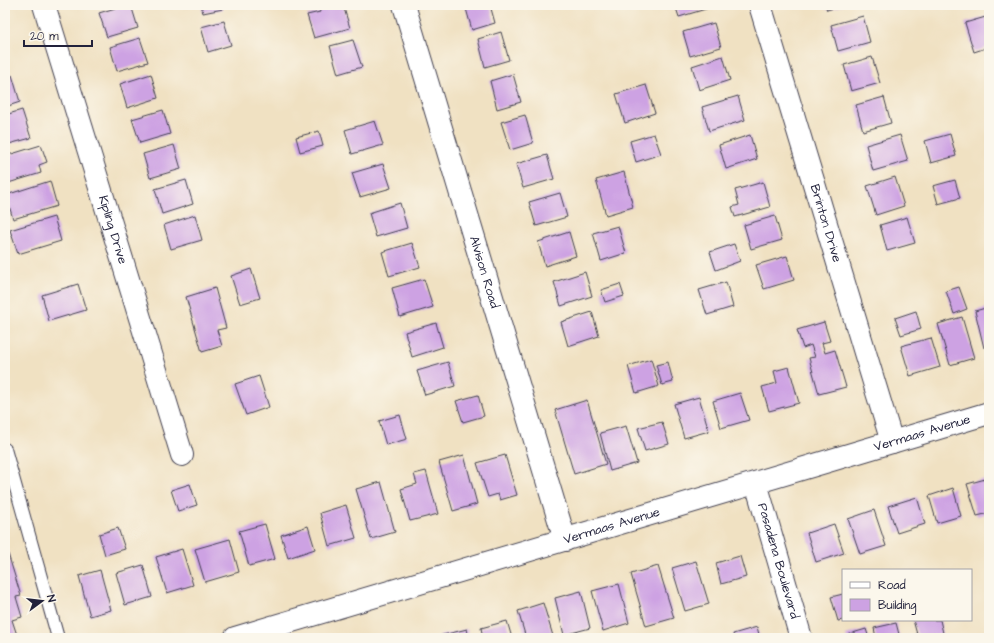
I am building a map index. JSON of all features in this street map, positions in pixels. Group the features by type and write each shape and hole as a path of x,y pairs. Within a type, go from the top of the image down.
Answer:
{"street":[{"name":"Kipling Drive","path":"44,5 182,455"},
{"name":"Alvison Road","path":"404,5 565,540"},
{"name":"Brinton Drive","path":"760,5 892,442"},
{"name":"Vermaas Avenue","path":"234,638 989,413"},
{"name":"Pasadena Boulevard","path":"756,483 801,638"}],"lane":[{"path":"5,449 58,638"}],"building":[{"path":"125,5 131,5 138,28 107,37 99,13"},
{"path":"201,5 222,5 223,9 203,13"},
{"path":"326,5 343,5 350,28 314,38 307,15 320,12 319,7"},
{"path":"465,5 490,5 495,23 472,30"},
{"path":"675,5 708,5 709,8 679,17"},
{"path":"825,5 844,5 827,10"},
{"path":"863,16 870,42 838,51 831,25"},
{"path":"989,16 989,47 974,52 965,23"},
{"path":"224,21 231,45 208,52 201,27"},
{"path":"714,23 721,47 690,56 683,32"},
{"path":"501,32 509,60 485,67 478,39"},
{"path":"140,38 148,62 117,71 110,47"},
{"path":"353,40 362,67 338,74 330,46"},
{"path":"723,56 730,80 699,90 692,66"},
{"path":"872,57 880,83 851,91 844,65"},
{"path":"151,74 158,98 127,108 120,84"},
{"path":"513,74 521,102 497,109 490,81"},
{"path":"12,75 20,102 5,107 5,77"},
{"path":"646,85 655,113 625,123 616,94"},
{"path":"738,96 745,120 709,131 702,107"},
{"path":"884,97 891,123 863,131 856,105"},
{"path":"22,110 31,138 5,145 5,115"},
{"path":"163,110 170,134 140,143 132,119"},
{"path":"525,115 533,143 510,150 501,122"},
{"path":"375,121 383,145 352,154 345,130"},
{"path":"319,131 323,146 300,152 296,137"},
{"path":"654,134 661,154 636,162 630,141"},
{"path":"950,134 956,156 931,163 925,141"},
{"path":"750,135 757,159 726,169 719,145"},
{"path":"900,135 908,161 873,171 866,145"},
{"path":"41,145 47,162 39,165 41,173 5,184 5,156"},
{"path":"174,145 181,169 150,178 143,154"},
{"path":"547,155 554,179 523,188 516,164"},
{"path":"383,164 391,188 360,197 352,173"},
{"path":"624,172 633,207 606,215 596,180"},
{"path":"895,177 904,206 876,215 867,186"},
{"path":"186,180 193,204 162,214 155,189"},
{"path":"955,180 960,198 938,204 933,186"},
{"path":"50,181 57,206 13,219 6,195"},
{"path":"763,182 770,207 735,217 732,207 739,205 735,190"},
{"path":"560,193 567,217 536,226 529,202"},
{"path":"400,203 407,228 376,237 369,213"},
{"path":"195,215 202,240 171,249 164,225"},
{"path":"775,216 782,240 751,249 744,225"},
{"path":"54,217 61,241 18,254 10,230"},
{"path":"907,217 915,243 887,251 880,225"},
{"path":"618,226 626,253 601,261 593,233"},
{"path":"569,232 576,256 545,266 538,242"},
{"path":"412,243 420,267 389,276 382,252"},
{"path":"734,244 740,261 716,270 710,252"},
{"path":"787,256 794,280 764,289 756,265"},
{"path":"251,269 260,298 240,304 231,276"},
{"path":"585,272 592,296 561,306 554,282"},
{"path":"424,279 433,307 400,317 392,288"},
{"path":"726,282 733,307 707,315 699,290"},
{"path":"78,284 86,310 49,321 42,295"},
{"path":"620,284 624,296 605,302 601,290"},
{"path":"959,287 967,309 954,314 946,291"},
{"path":"215,288 226,328 217,330 222,346 202,352 186,297"},
{"path":"989,307 989,346 984,348 975,311"},
{"path":"916,311 921,329 901,335 895,318"},
{"path":"592,312 599,336 568,346 561,322"},
{"path":"962,317 974,358 950,365 938,324"},
{"path":"824,322 830,341 822,343 825,353 835,350 846,387 819,394 809,358 815,357 811,345 803,348 797,330"},
{"path":"436,323 443,347 412,357 405,332"},
{"path":"931,338 940,367 910,376 901,346"},
{"path":"651,359 659,386 636,393 628,366"},
{"path":"448,362 455,386 425,395 417,371"},
{"path":"668,362 673,382 662,385 656,365"},
{"path":"789,367 799,403 769,411 762,387 777,383 774,371"},
{"path":"259,376 269,407 246,415 235,384"},
{"path":"740,393 749,420 721,428 713,401"},
{"path":"478,395 484,416 463,422 456,401"},
{"path":"699,397 709,431 684,438 674,404"},
{"path":"587,400 606,464 574,474 555,410"},
{"path":"400,415 407,439 386,445 379,421"},
{"path":"662,422 669,444 645,451 638,428"},
{"path":"626,426 637,463 610,471 600,433"},
{"path":"464,455 477,504 453,511 439,462"},
{"path":"505,455 517,495 500,500 498,494 488,497 477,463"},
{"path":"426,471 438,514 410,521 401,489 417,484 414,474"},
{"path":"989,478 989,513 977,516 967,484"},
{"path":"381,482 395,532 371,539 356,489"},
{"path":"190,484 197,505 178,511 171,490"},
{"path":"953,488 961,516 937,523 929,496"},
{"path":"917,497 925,524 897,533 888,506"},
{"path":"346,505 356,538 329,546 320,513"},
{"path":"874,510 886,546 860,554 848,519"},
{"path":"265,524 275,559 249,566 239,531"},
{"path":"834,524 844,553 816,562 807,533"},
{"path":"308,526 315,549 288,558 281,535"},
{"path":"118,528 125,549 105,555 99,534"},
{"path":"230,539 239,572 205,582 195,549"},
{"path":"5,544 21,596 16,597 22,617 12,620 18,638 5,638"},
{"path":"182,549 193,585 167,593 156,557"},
{"path":"740,556 746,577 721,584 716,563"},
{"path":"696,561 709,604 685,611 672,568"},
{"path":"143,565 152,597 125,605 116,573"},
{"path":"658,566 674,618 646,626 631,574"},
{"path":"100,570 111,610 90,616 79,576"},
{"path":"619,584 629,623 603,631 592,591"},
{"path":"581,591 590,628 564,635 555,598"},
{"path":"842,594 842,620 838,621 831,597"},
{"path":"543,603 553,636 547,638 526,638 518,611"},
{"path":"507,621 512,638 483,638 481,628"},
{"path":"913,621 940,621 943,633 918,638"},
{"path":"896,623 900,638 876,638 874,628"},
{"path":"757,627 760,638 734,638 733,634"},
{"path":"467,629 469,638 439,638 439,636"},
{"path":"866,629 869,638 847,638 846,635"}]}
